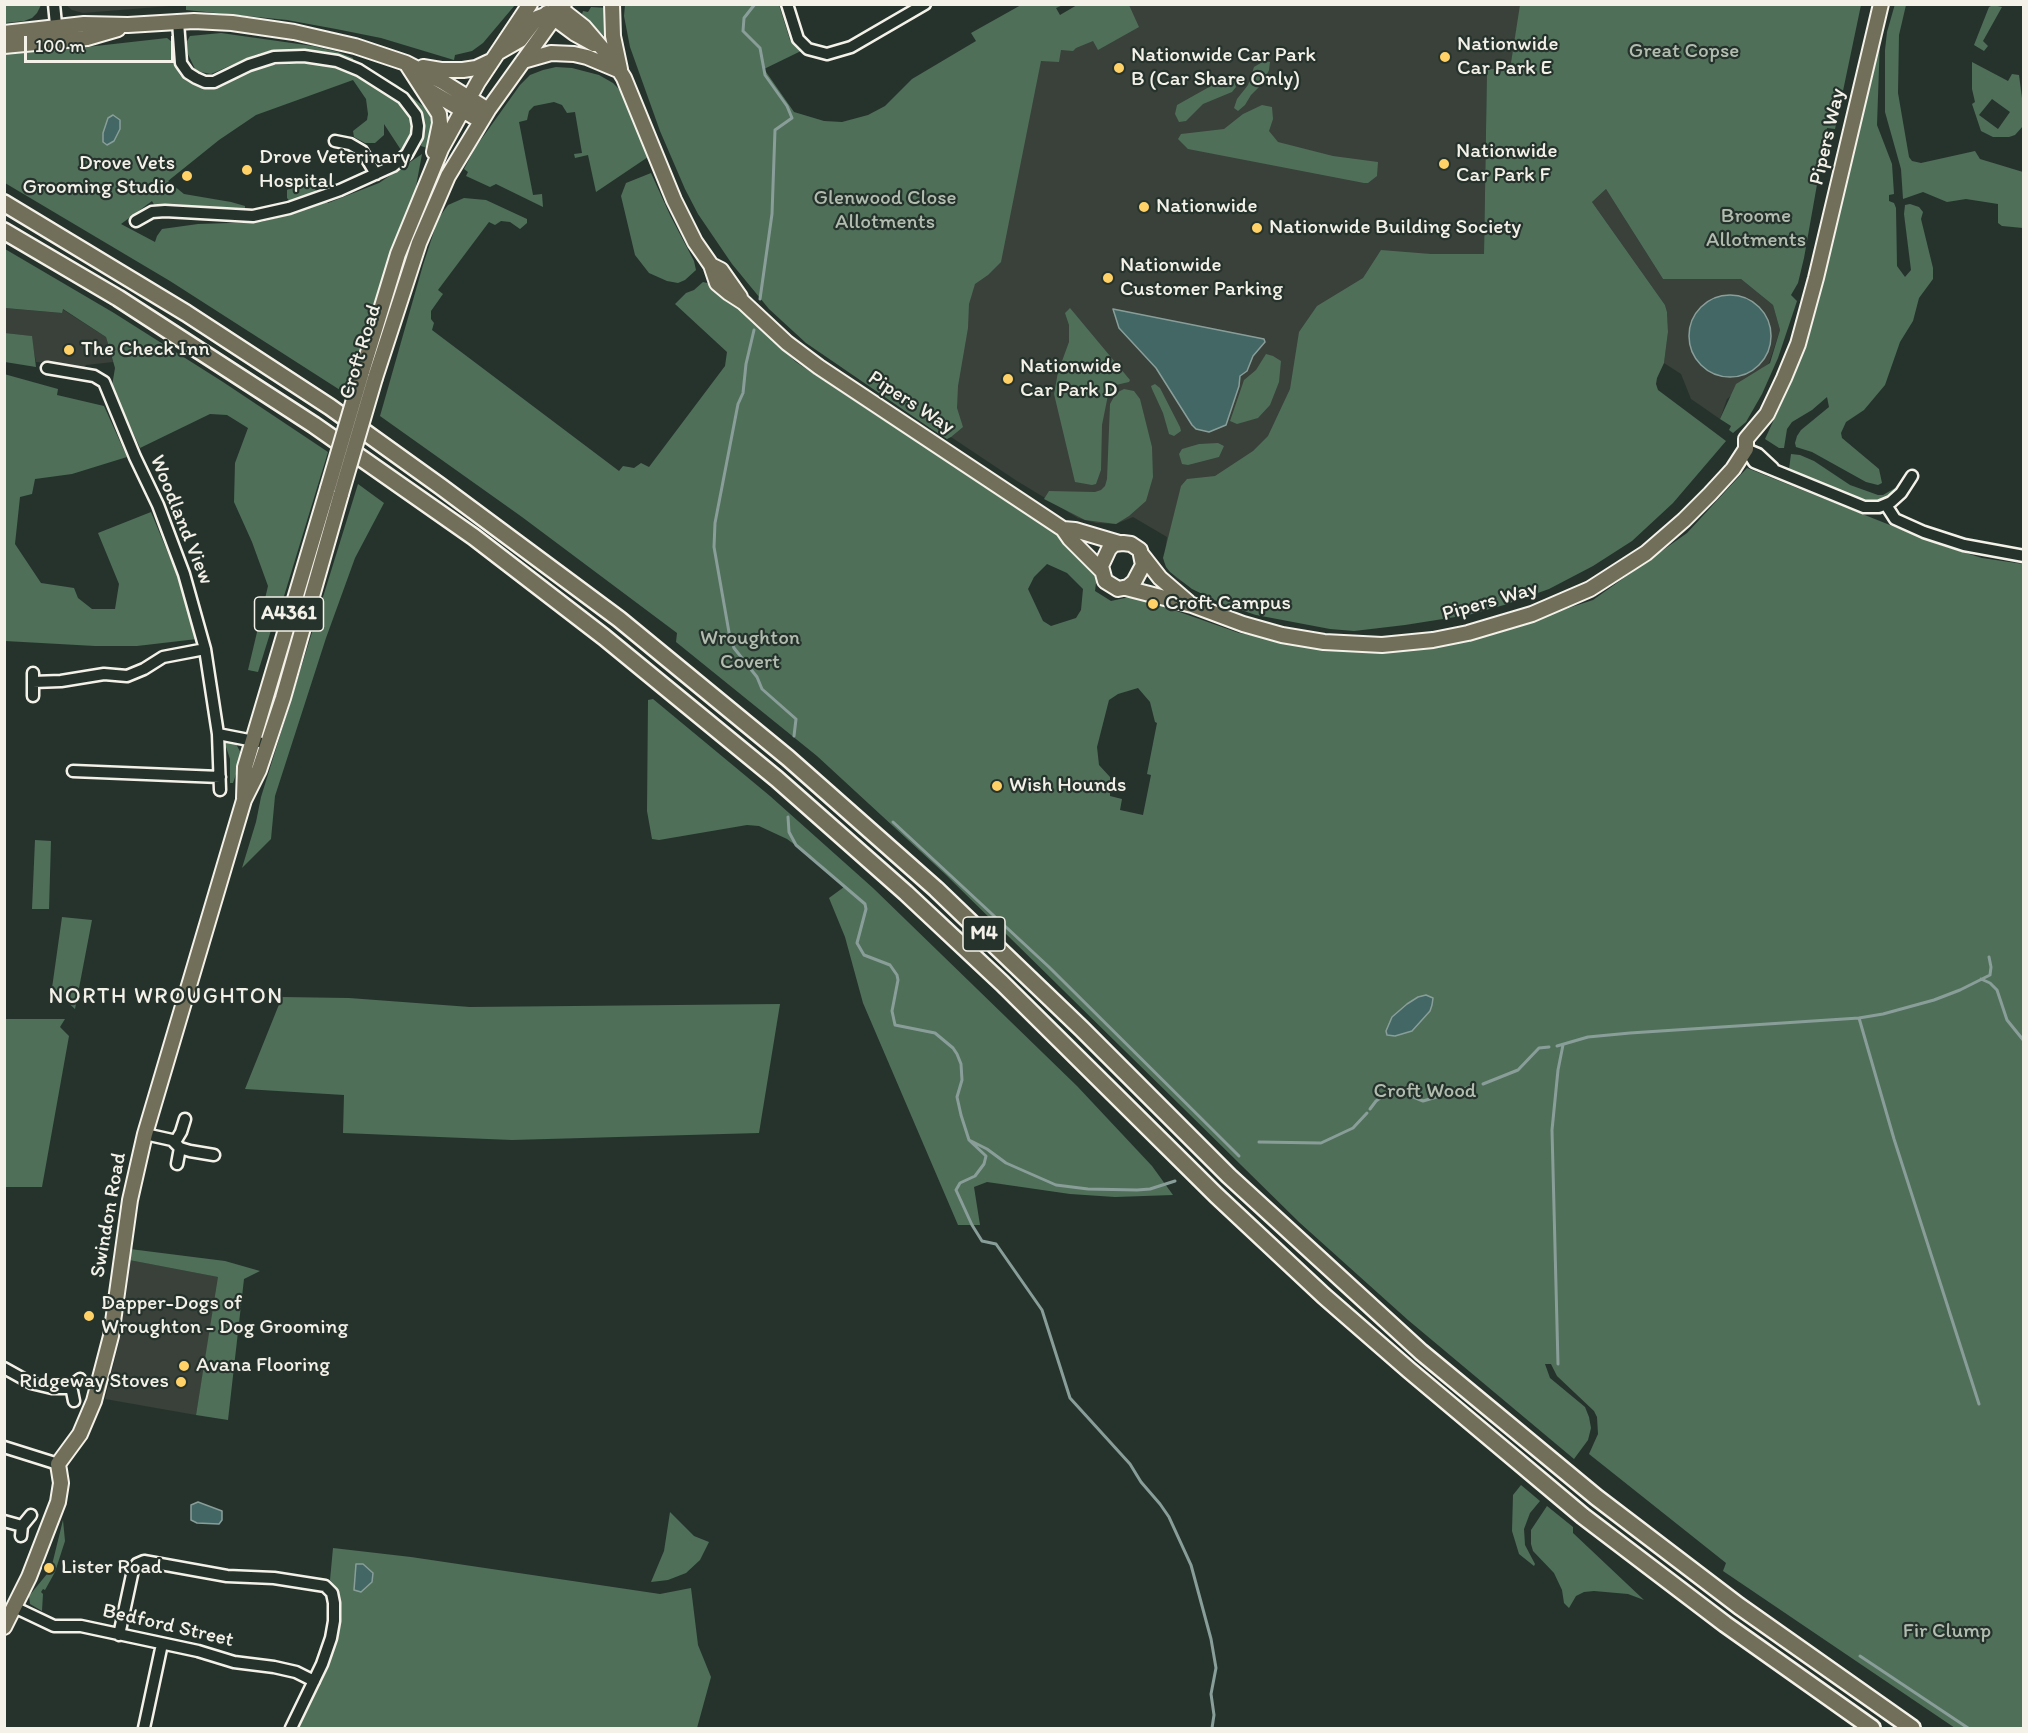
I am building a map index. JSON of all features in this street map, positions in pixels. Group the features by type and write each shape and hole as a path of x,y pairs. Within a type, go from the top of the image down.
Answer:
{"highway":[{"name":"M4","path":"4,203 186,314 330,408 440,486 619,619 788,758 936,889 1082,1029 1229,1176 1421,1352 1587,1490 1781,1637 1912,1728"},
{"name":"M4","path":"4,231 118,298 315,425 474,537 613,644 753,758 906,893 1010,990 1216,1195 1324,1296 1417,1377 1583,1516 1725,1624 1872,1728"}],"main road":[{"name":"Croft Road","path":"252,740 398,254 429,175 465,104 530,4"},
{"name":"Pipers Way","path":"536,4 557,11 574,33 598,46 620,71 678,209 695,242 711,265 717,283 743,302 787,343 819,368 1063,529 1101,570"},
{"path":"612,4 614,36 620,71"},
{"name":"Pipers Way","path":"1126,588 1192,605 1263,631 1337,644 1399,644 1442,638 1491,627 1564,602 1628,565 1667,535 1733,469 1746,449 1755,444 1792,360 1804,322 1881,4"},
{"path":"406,63 449,70 471,69 520,40 536,19 557,11"},
{"name":"Croft Road","path":"269,744 375,378 419,243 448,176 484,115 557,11"},
{"path":"4,46 57,34 88,24 129,26 178,22 222,22 294,32 355,46 406,63 426,73 465,104"},
{"path":"4,33 57,34"},
{"path":"523,61 551,54 574,54 620,71"},
{"path":"406,63 440,117 429,175"},
{"path":"419,84 484,115"},
{"name":"Pipers Way","path":"1063,529 1075,530 1119,543"},
{"path":"1119,543 1131,544 1137,548 1142,555 1143,565 1141,573 1134,582 1126,588 1118,589 1107,583 1101,570 1109,549 1119,543"},
{"name":"Pipers Way","path":"1142,555 1165,582 1192,605"},
{"name":"Swindon Road","path":"244,800 245,767 252,740"},
{"name":"Swindon Road","path":"58,1464 86,1422 106,1357 130,1200 146,1134 244,800 259,771 269,744"},
{"path":"4,1627 49,1530 58,1503 62,1483 58,1464"}],"street":[{"path":"54,4 57,34"},
{"path":"787,4 798,39 808,49 827,54 851,47 925,4"},
{"path":"136,221 152,213 165,211 253,216 289,208 330,194 376,174 402,159 414,146 417,136 416,116 408,103 398,94 355,68 337,61 304,56 274,57 243,67 214,82 200,80 188,73 181,63 178,22"},
{"path":"335,141 350,144 362,151 376,174"},
{"name":"Woodland View","path":"47,368 94,376 106,385 172,540 192,598 205,649 218,734 220,790"},
{"path":"1746,449 1754,462 1864,507 1886,505 1899,496 1912,476"},
{"path":"1886,505 1898,521 1924,532 1964,545 2024,556"},
{"path":"33,696 33,677 61,681 104,674 127,676 163,657 205,649"},
{"path":"218,734 269,744"},
{"path":"73,771 220,777"},
{"path":"177,1164 178,1145 185,1119"},
{"path":"146,1134 190,1151 214,1155"},
{"path":"4,1368 36,1385 52,1388 69,1388 80,1379"},
{"path":"69,1388 74,1401"},
{"path":"4,1447 58,1464"},
{"path":"4,1521 21,1531 31,1515"},
{"path":"119,1635 134,1570 137,1564 144,1561 227,1576 274,1578 320,1585 329,1589 334,1603 334,1621 329,1648 291,1728"},
{"name":"Bedford Street","path":"14,1607 54,1626 81,1626 198,1651 234,1662 286,1669 314,1681"},
{"path":"147,1728 162,1644"}],"shaded area":[{"path":"66,5 182,5 83,13 72,10"},
{"name":"Croft Campus","path":"1107,5 1521,6 1510,69 1487,69 1484,254 1477,254 1256,615 1215,601 1176,578 1164,562 1167,537 1133,517 1116,524 1096,523 1078,518 951,437 943,423 942,392 1031,49"},
{"path":"1606,189 1663,279 1741,279 1773,305 1780,330 1769,363 1727,399 1720,419 1691,399 1681,374 1664,363 1668,332 1665,305 1592,202"},
{"path":"4,308 61,313 62,309 106,337 113,362 86,365 83,369 60,366 56,363 36,362 31,336 5,333"},
{"path":"129,1260 219,1277 196,1415 105,1399 119,1342"}],"green space":[{"path":"5,4 41,5 32,18 5,23"},
{"path":"515,4 483,43 472,51 455,55 454,60 381,38 287,20 186,10 186,5"},
{"path":"1895,4 1906,5 1899,35 1898,93 1909,157 1912,161 1921,163 1975,151 1980,159 2023,172 2023,228 2002,226 1998,223 1998,204 1966,199 1947,202 1923,192 1903,199 1901,169 1885,112 1885,50 1887,32"},
{"name":"Glenwood Close Allotments","path":"625,5 779,5 790,40 801,51 764,69 794,112 824,121 842,122 868,115 885,106 912,79 976,41 971,33 1021,5 1063,5 1056,8 1060,15 1077,5 1129,5 1139,27 1098,50 1093,41 1073,51 1061,50 1059,62 1041,61 1001,262 975,284 969,304 968,328 958,386 957,408 963,427 951,437 947,439 930,428 806,343 769,309 732,264 698,214 660,131 630,47 624,16"},
{"path":"1520,5 1861,5 1835,129 1827,128 1804,258 1798,283 1791,295 1797,301 1778,358 1762,394 1746,422 1733,433 1729,430 1731,426 1720,419 1736,384 1770,363 1780,330 1773,305 1741,279 1663,279 1606,189 1592,202 1665,305 1667,312 1668,332 1664,363 1657,378 1658,390 1726,441 1673,503 1632,541 1593,566 1549,589 1468,615 1354,631 1330,629 1256,615 1223,604 1192,589 1170,572 1163,558 1181,486 1187,479 1215,476 1253,451 1268,436 1290,389 1299,332 1317,306 1363,278 1381,250 1431,254 1484,254 1487,69 1510,69"},
{"path":"1993,5 2002,7 1983,41 1988,46 1984,51 1974,45 1989,7"},
{"path":"591,7 608,8 607,39 582,14 583,11 588,12"},
{"path":"221,33 313,46 338,52 353,60 313,51 269,51 211,74 196,71 187,52 186,43 190,36"},
{"path":"167,38 172,42 174,61 180,75 201,87 221,86 250,71 270,65 315,63 351,72 389,93 408,108 415,127 405,151 401,150 384,124 384,135 375,143 365,143 354,137 353,131 367,120 368,114 366,99 353,80 256,115 219,140 168,181 184,194 231,202 245,206 245,211 157,210 152,201 121,224 155,242 162,229 198,224 261,222 299,212 287,198 287,190 295,184 311,185 328,203 379,183 422,154 414,197 345,389 340,390 170,281 5,183 5,53"},
{"path":"1880,39 1877,125 1892,164 1894,194 1889,195 1889,201 1894,203 1896,208 1897,266 1905,277 1911,270 1904,214 1905,205 1910,204 1919,207 1923,212 1921,219 1933,268 1933,279 1919,298 1913,321 1900,342 1885,385 1864,410 1846,422 1841,433 1842,438 1879,469 1882,483 1878,485 1866,482 1812,452 1796,447 1797,436 1801,430 1829,407 1827,397 1812,410 1792,422 1787,429 1784,448 1779,448 1765,439 1795,374 1806,341"},
{"path":"1264,61 1270,62 1263,83 1238,111 1234,108 1237,99 1248,85 1254,67"},
{"path":"1972,62 2008,81 2012,74 2019,75 2023,126 2015,135 2009,137 1993,137 1981,131 1972,104 1975,102 1972,89","holes":["1992,99 2010,112 1998,129 1979,115"]},
{"path":"556,67 572,68 599,75 613,83 622,92 631,108 648,157 596,192 588,155 575,158 574,154 582,153 575,112 567,113 562,105 554,102 534,106 529,111 527,120 519,122 533,195 542,194 543,207 496,184 490,187 466,176 468,172 464,169 475,148 520,85 530,75"},
{"path":"374,72 397,85 428,110 432,123 427,148 421,146 424,127 418,107 407,95"},
{"path":"1233,76 1236,87 1232,92 1203,104 1186,121 1179,122 1175,114 1177,105 1227,77"},
{"path":"1262,105 1272,107 1273,119 1269,131 1278,142 1333,156 1378,162 1377,176 1368,183 1364,183 1188,149 1178,139 1181,134 1224,129 1243,114"},
{"path":"651,173 694,261 696,270 678,283 649,273 635,255 621,196 626,183"},
{"path":"464,198 486,200 527,219 527,223 520,229 510,222 501,221 495,225 489,222 438,290 443,294 431,311 431,319 434,323 432,330 619,471 623,466 634,468 641,463 649,467 725,366 727,352 675,304 686,293 694,290 703,282 707,283 720,291 796,362 1012,501 1071,545 1097,575 1095,591 1111,601 1134,596 1239,633 1350,652 1468,641 1593,600 1687,533 1747,468 1940,545 1982,558 2023,564 2023,1728 1955,1728 1723,1571 1726,1563 1589,1454 1598,1434 1597,1417 1594,1411 1557,1376 1551,1364 1545,1364 1550,1378 1585,1407 1589,1417 1591,1428 1588,1440 1574,1459 1408,1320 1300,1223 945,874 817,756 676,642 677,633 522,517 380,416 423,265 438,219 448,205","holes":["1047,564 1067,573 1083,589 1081,610 1076,618 1051,626 1043,621 1028,589 1034,577","1138,688 1150,702 1157,723 1147,774 1151,775 1143,815 1120,810 1122,799 1110,796 1110,777 1099,765 1097,747 1109,700 1118,694"]},
{"path":"5,249 114,313 328,452 277,619 272,627 258,672 248,670 268,586 234,502 235,463 248,428 227,415 210,414 140,448 112,386 115,368 106,337 63,309 62,313 5,308"},
{"path":"1070,308 1130,380 1116,385 1108,395 1102,425 1101,470 1096,484 1092,485 1075,482 1054,394 1058,372 1069,342 1069,325 1065,313"},
{"path":"5,333 32,336 36,367 5,362"},
{"path":"1266,354 1281,361 1279,382 1270,405 1258,418 1237,424 1230,421 1244,380 1256,370"},
{"path":"4,374 58,389 57,395 104,406 127,457 72,474 35,479 32,494 20,497 15,544 41,583 74,588 78,598 92,609 115,609 119,584 98,533 151,512 182,587 197,639 137,646 5,641"},
{"path":"1155,384 1160,388 1180,427 1181,431 1174,436 1169,434 1163,413 1152,389 1151,386"},
{"path":"1124,389 1134,391 1140,399 1152,447 1153,477 1146,501 1116,524 1085,520 1044,499 1049,491 1095,492 1105,486 1110,404 1116,393"},
{"path":"1218,443 1224,446 1219,457 1188,465 1182,464 1179,454 1182,449 1199,444"},
{"path":"1791,454 1814,461 1850,485 1878,495 1883,495 1902,484 1886,499 1876,502 1865,501 1791,472 1789,469"},
{"path":"358,484 384,503 355,558 326,638 275,796 271,839 242,868 261,797"},
{"path":"334,488 337,490 284,666 281,669"},
{"path":"653,699 770,796 873,888 1077,1086 1152,1166 1173,1195 1115,1197 1070,1194 987,1182 974,1187 980,1225 958,1225 863,1003 845,937 829,898 844,887 817,861 787,839 759,826 747,825 659,840 652,839 647,811 648,700"},
{"path":"226,741 233,741 242,755 241,768 233,783 230,783 230,759"},
{"path":"35,840 51,841 49,909 32,909"},
{"path":"62,917 92,920 75,1009 52,988"},
{"path":"282,997 349,998 470,1007 780,1004 759,1133 512,1140 343,1133 344,1095 245,1089"},
{"path":"5,1019 65,1019 60,1027 69,1036 42,1187 5,1187"},
{"path":"130,1249 225,1261 260,1271 244,1279 228,1420 196,1415 218,1277 129,1260"},
{"path":"1521,1485 1540,1501 1530,1513 1524,1529 1525,1545 1534,1566 1519,1554 1512,1531 1513,1495"},
{"path":"1547,1506 1573,1527 1573,1533 1644,1600 1628,1594 1584,1592 1576,1596 1569,1608 1564,1603 1562,1590 1554,1573 1533,1551 1531,1544 1531,1530"},
{"path":"670,1512 694,1536 709,1542 700,1560 686,1573 668,1580 651,1582 664,1551"},
{"path":"63,1520 65,1541 55,1572 45,1590 41,1592 43,1594 42,1611 30,1604 29,1596 51,1569"},
{"path":"333,1548 411,1557 660,1594 691,1588 698,1645 711,1677 697,1728 296,1728 325,1669 338,1629 339,1594 330,1580"}],"water":[{"path":"113,115 120,120 120,129 114,141 107,145 103,142 103,133 108,118"},
{"path":"1730,295 1746,298 1759,307 1768,320 1771,336 1768,352 1759,365 1746,374 1730,377 1714,374 1701,365 1692,352 1689,336 1692,320 1701,307 1714,298"},
{"path":"1113,309 1264,339 1265,342 1253,356 1247,371 1240,376 1226,425 1209,432 1196,429 1192,425 1156,368 1119,328"},
{"path":"1426,995 1433,998 1430,1011 1412,1031 1395,1036 1387,1035 1386,1031 1392,1017 1407,1004"},
{"path":"198,1502 222,1511 222,1520 219,1524 197,1523 191,1520 191,1505"},
{"path":"356,1564 363,1564 373,1573 372,1582 361,1592 354,1590"}],"waterway":[{"path":"755,4 744,18 743,31 760,48 765,75 787,106 792,118 775,130 772,214 760,299"},
{"path":"754,330 715,523 714,547 730,638 734,648 757,677 762,689 796,719 794,736"},
{"path":"788,817 789,832 796,845 865,904 866,909 857,943 864,955 890,965 897,975 892,1011 895,1025 935,1033 957,1054 961,1064 962,1080 957,1097 969,1140 987,1149 1006,1163 1056,1185 1088,1189 1137,1190 1150,1189 1175,1181"},
{"path":"893,822 1049,967 1239,1156"},
{"path":"1859,1018 1934,1000 1960,990 1990,975 1989,957"},
{"path":"1981,979 1990,983 1997,990 2007,1020 2024,1041"},
{"path":"1557,1046 1588,1037 1630,1033 1859,1018 1894,1139 1979,1404"},
{"path":"1558,1364 1552,1130 1563,1045"},
{"path":"1483,1084 1518,1070 1539,1048 1549,1047"},
{"path":"1370,1109 1376,1101 1390,1091 1399,1091 1423,1101 1474,1086"},
{"path":"1259,1142 1321,1143 1353,1128 1367,1113"},
{"path":"969,1140 986,1156 984,1164 975,1176 960,1183 956,1190 972,1225 982,1241 996,1244 1042,1310 1070,1398 1130,1464 1141,1482 1160,1504 1169,1517 1191,1565 1211,1639 1216,1668 1211,1694 1214,1715 1212,1728"},
{"path":"1860,1656 1968,1728"}],"place":[{"name":"Nationwide Car Park E","path":"1445,57"},
{"name":"Nationwide Car Park B (Car Share Only)","path":"1119,68"},
{"name":"Nationwide Car Park F","path":"1444,164"},
{"name":"Drove Veterinary Hospital","path":"247,170"},
{"name":"Drove Vets Grooming Studio","path":"187,176"},
{"name":"Nationwide","path":"1144,207"},
{"name":"Nationwide Building Society","path":"1257,228"},
{"name":"Nationwide Customer Parking","path":"1108,278"},
{"name":"The Check Inn","path":"69,350"},
{"name":"Nationwide Car Park D","path":"1008,379"},
{"name":"Croft Campus","path":"1153,604"},
{"name":"Wish Hounds","path":"997,786"},
{"name":"Dapper-Dogs of Wroughton - Dog Grooming","path":"89,1316"},
{"name":"Avana Flooring","path":"184,1366"},
{"name":"Ridgeway Stoves","path":"181,1382"},
{"name":"Lister Road","path":"49,1568"}],"district":[{"name":"NORTH WROUGHTON","path":"166,997"}],"park label":[{"name":"Great Copse","path":"1684,52"},
{"name":"Broome Allotments","path":"1756,229"},
{"name":"Wroughton Covert","path":"750,651"},
{"name":"Croft Wood","path":"1425,1092"},
{"name":"Fir Clump","path":"1947,1632"}]}
